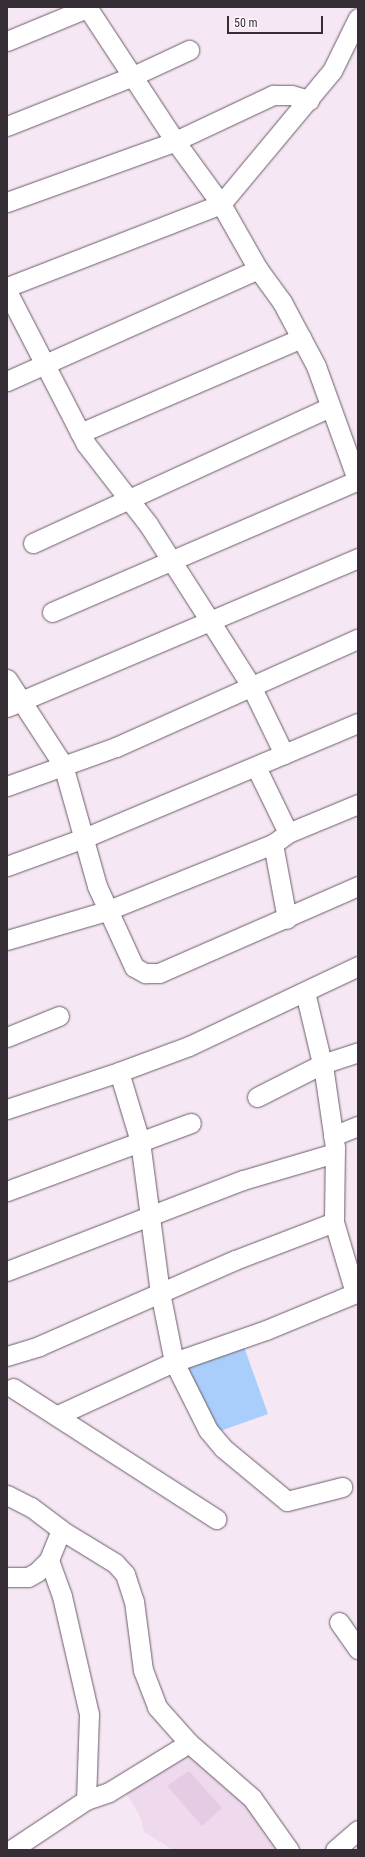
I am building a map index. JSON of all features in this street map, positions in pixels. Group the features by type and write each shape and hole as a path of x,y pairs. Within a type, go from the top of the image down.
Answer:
{"street":[{"path":"7,41 88,7 175,141 221,204 258,268 282,302 316,366 358,481 52,612"},
{"path":"284,754 252,687 171,560 80,433 8,295 221,204 332,71 358,18"},
{"path":"7,126 133,76 189,50"},
{"path":"7,202 175,141 273,95 291,95 309,100"},
{"path":"7,381 44,366 258,268"},
{"path":"80,433 302,338"},
{"path":"33,543 128,498 330,407"},
{"path":"15,705 358,558"},
{"path":"7,786 116,747 358,639"},
{"path":"7,679 15,705 63,765 106,911 134,967 145,973 158,973 286,919 358,886"},
{"path":"7,866 84,838 358,723"},
{"path":"256,767 280,838 286,919"},
{"path":"7,940 106,911 358,804"},
{"path":"7,1109 119,1072 189,1046 358,966"},
{"path":"58,1415 174,1362 266,1330 357,1292 334,1222 334,1145 322,1064 304,992"},
{"path":"7,1037 59,1016"},
{"path":"257,1097 322,1064 358,1052"},
{"path":"119,1072 140,1141 151,1214 160,1292 174,1362 212,1434 223,1448 279,1497 294,1501 342,1487"},
{"path":"7,1191 191,1123"},
{"path":"7,1271 151,1214 334,1145 358,1126"},
{"path":"7,1356 39,1346 160,1292 334,1222"},
{"path":"13,1388 58,1415 216,1519"},
{"path":"7,1495 31,1507 60,1530 115,1563 125,1574 134,1601 143,1670 157,1707 189,1742 252,1798 289,1850"},
{"path":"7,1577 28,1576 49,1560 60,1530"},
{"path":"49,1560 62,1596 89,1714 86,1800"},
{"path":"7,1569 28,1576"},
{"path":"339,1622 358,1649"},
{"path":"11,1850 86,1800 109,1792 189,1742"},
{"path":"335,1850 358,1830"}],"shaded area":[{"path":"191,1751 235,1792 281,1850 173,1850 144,1832 141,1818 126,1793"},
{"path":"189,1771 222,1808 202,1826 167,1786"}],"water":[{"path":"243,1344 268,1414 209,1435 181,1370 200,1358"}]}
